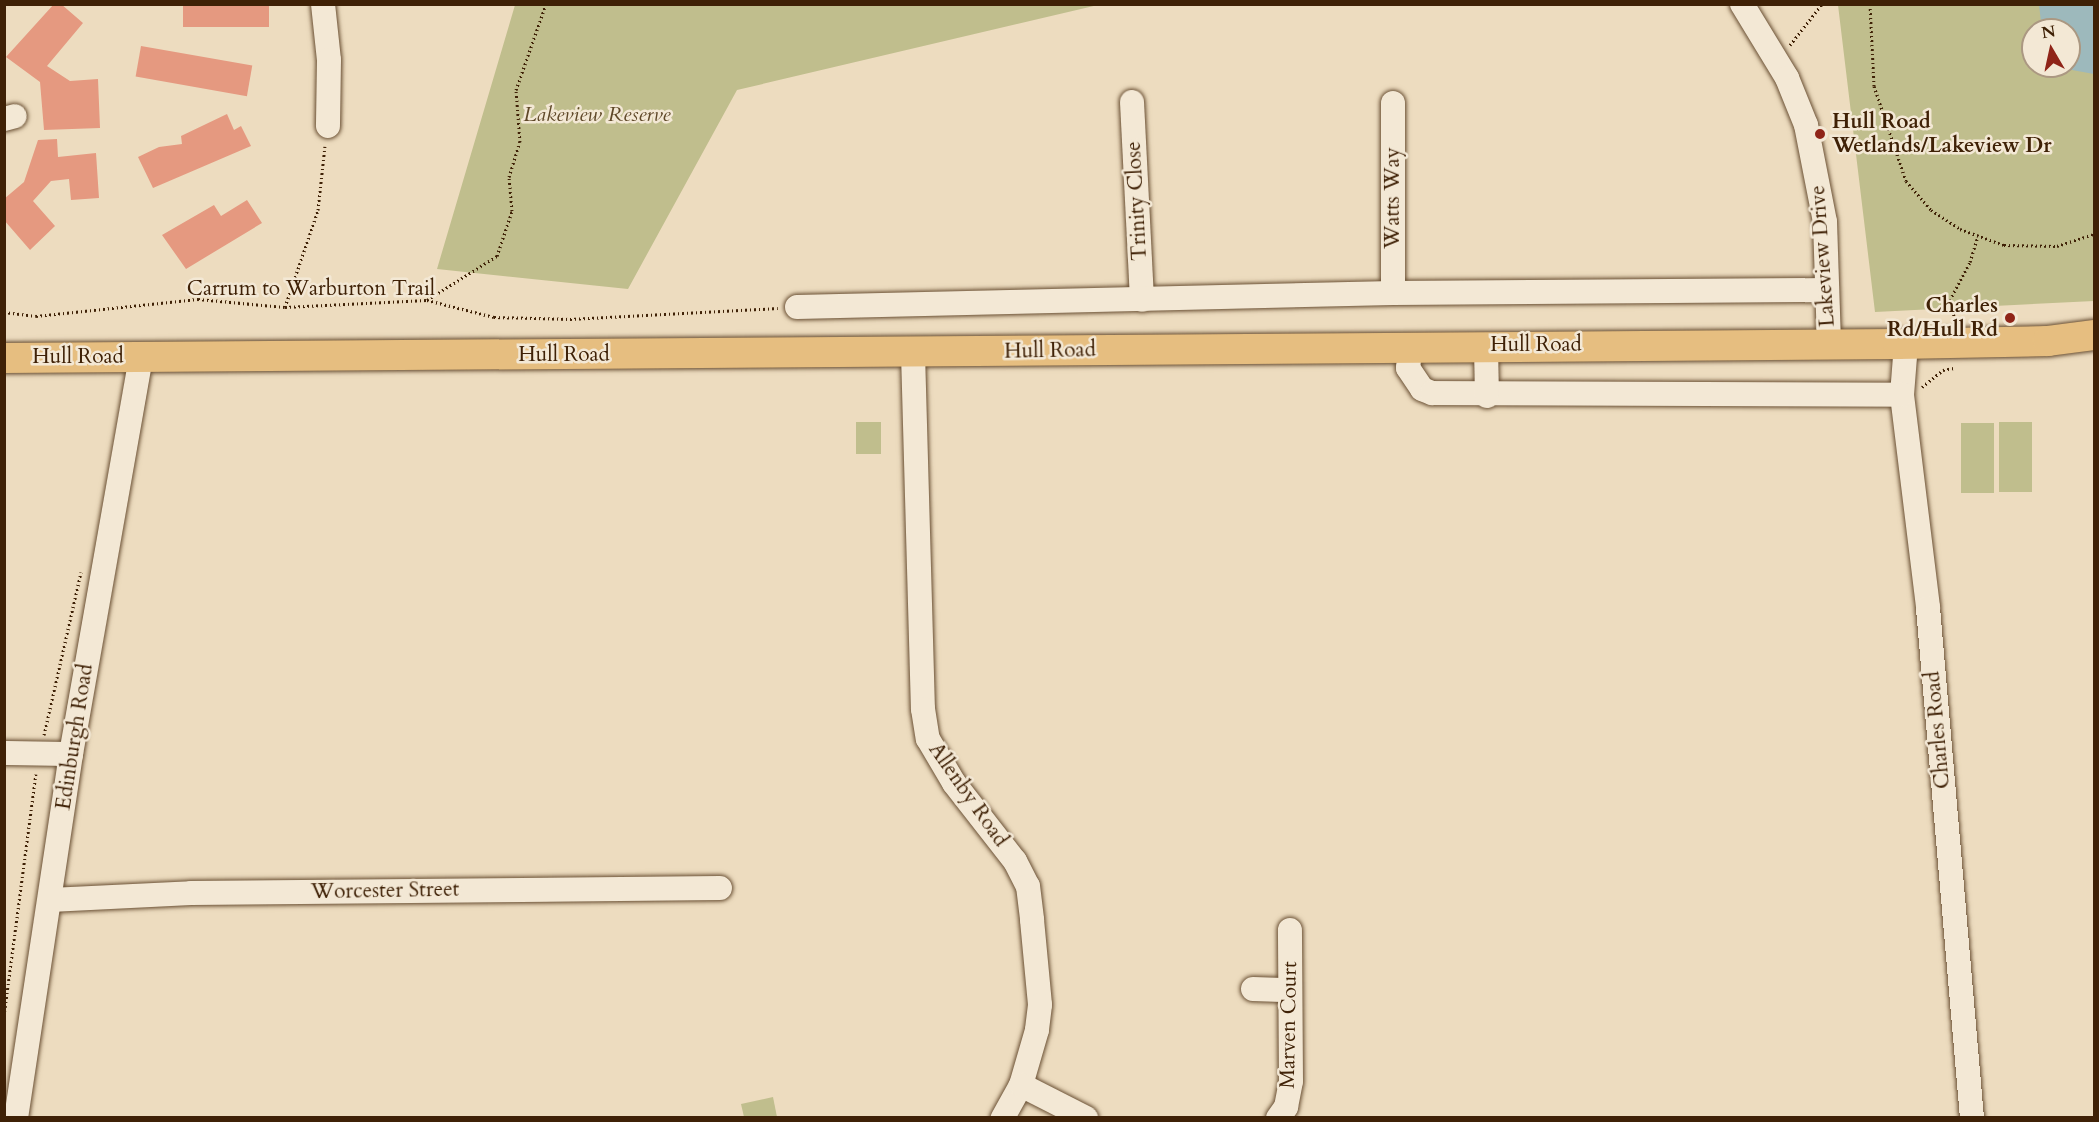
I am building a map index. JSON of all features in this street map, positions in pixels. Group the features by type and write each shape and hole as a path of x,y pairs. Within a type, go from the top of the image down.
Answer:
{"main road":[{"name":"Hull Road","path":"4,358 913,353 1411,346 1829,344 1906,344 1960,355 2094,335"}],"street":[{"path":"323,4 329,60 327,126"},
{"name":"Lakeview Drive","path":"1742,4 1776,59 1806,125 1825,222 1829,344"},
{"name":"Trinity Close","path":"1132,102 1142,300"},
{"name":"Watts Way","path":"1392,103 1394,293"},
{"path":"797,307 1394,293 1827,290"},
{"name":"Charles Road","path":"1906,344 1902,395 1928,608 1972,1118"},
{"path":"1411,346 1408,368 1422,389 1487,396 1902,395"},
{"path":"1486,346 1487,396"},
{"name":"Allenby Road","path":"913,353 923,709 928,739 1028,886 1040,1005 1021,1084 1003,1118"},
{"name":"Edinburgh Road","path":"13,1110 50,900 71,754 141,357"},
{"path":"4,753 71,754"},
{"name":"Worcester Street","path":"50,900 191,893 720,888"},
{"name":"Marven Court","path":"1278,1118 1286,1107 1291,1081 1290,930"},
{"path":"1253,989 1290,990"},
{"path":"1021,1084 1086,1118"}],"path":[{"path":"427,300 497,256 512,211 508,177 520,142 516,90 546,4"},
{"path":"1776,59 1806,30 1822,4"},
{"path":"1870,4 1874,86 1906,181 1931,210 1978,236 2004,245 2057,246 2094,234"},
{"path":"285,306 318,210 327,126"},
{"path":"1902,395 1943,370 1960,355 1950,300 1970,262 1978,236"},
{"name":"Carrum to Warburton Trail","path":"4,312 36,316 198,299 285,306 427,300 494,317 570,319 797,307"},
{"path":"4,1016 40,753 83,560"}],"green space":[{"name":"Lakeview Reserve","path":"515,4 1098,5 737,90 628,289 437,269"},
{"path":"1838,5 2094,5 2094,301 1875,312"},
{"path":"856,422 881,422 881,454 856,454"},
{"path":"1999,422 2032,422 2032,492 1999,492"},
{"path":"1961,423 1994,423 1994,493 1961,493"},
{"path":"773,1097 777,1117 744,1117 741,1104"}],"water":[{"path":"2039,5 2094,5 2094,74 2081,72 2081,18 2041,18"}],"building":[{"path":"54,4 61,4 83,23 47,66 70,81 98,79 100,128 44,130 40,82 6,57"},
{"path":"183,4 269,4 269,27 183,27"},
{"path":"141,46 252,66 247,96 136,77"},
{"path":"227,114 234,130 241,126 251,146 153,188 138,157 159,147 182,144 181,136"},
{"path":"57,139 58,157 96,153 99,198 71,200 69,179 51,181 33,201 55,226 30,250 4,220 4,199 24,182 38,140"},
{"path":"247,200 262,223 186,269 162,235 214,205 221,216"}],"place":[{"name":"Hull Road Wetlands/Lakeview Dr","path":"1820,134"},
{"name":"Charles Rd/Hull Rd","path":"2010,318"}]}
